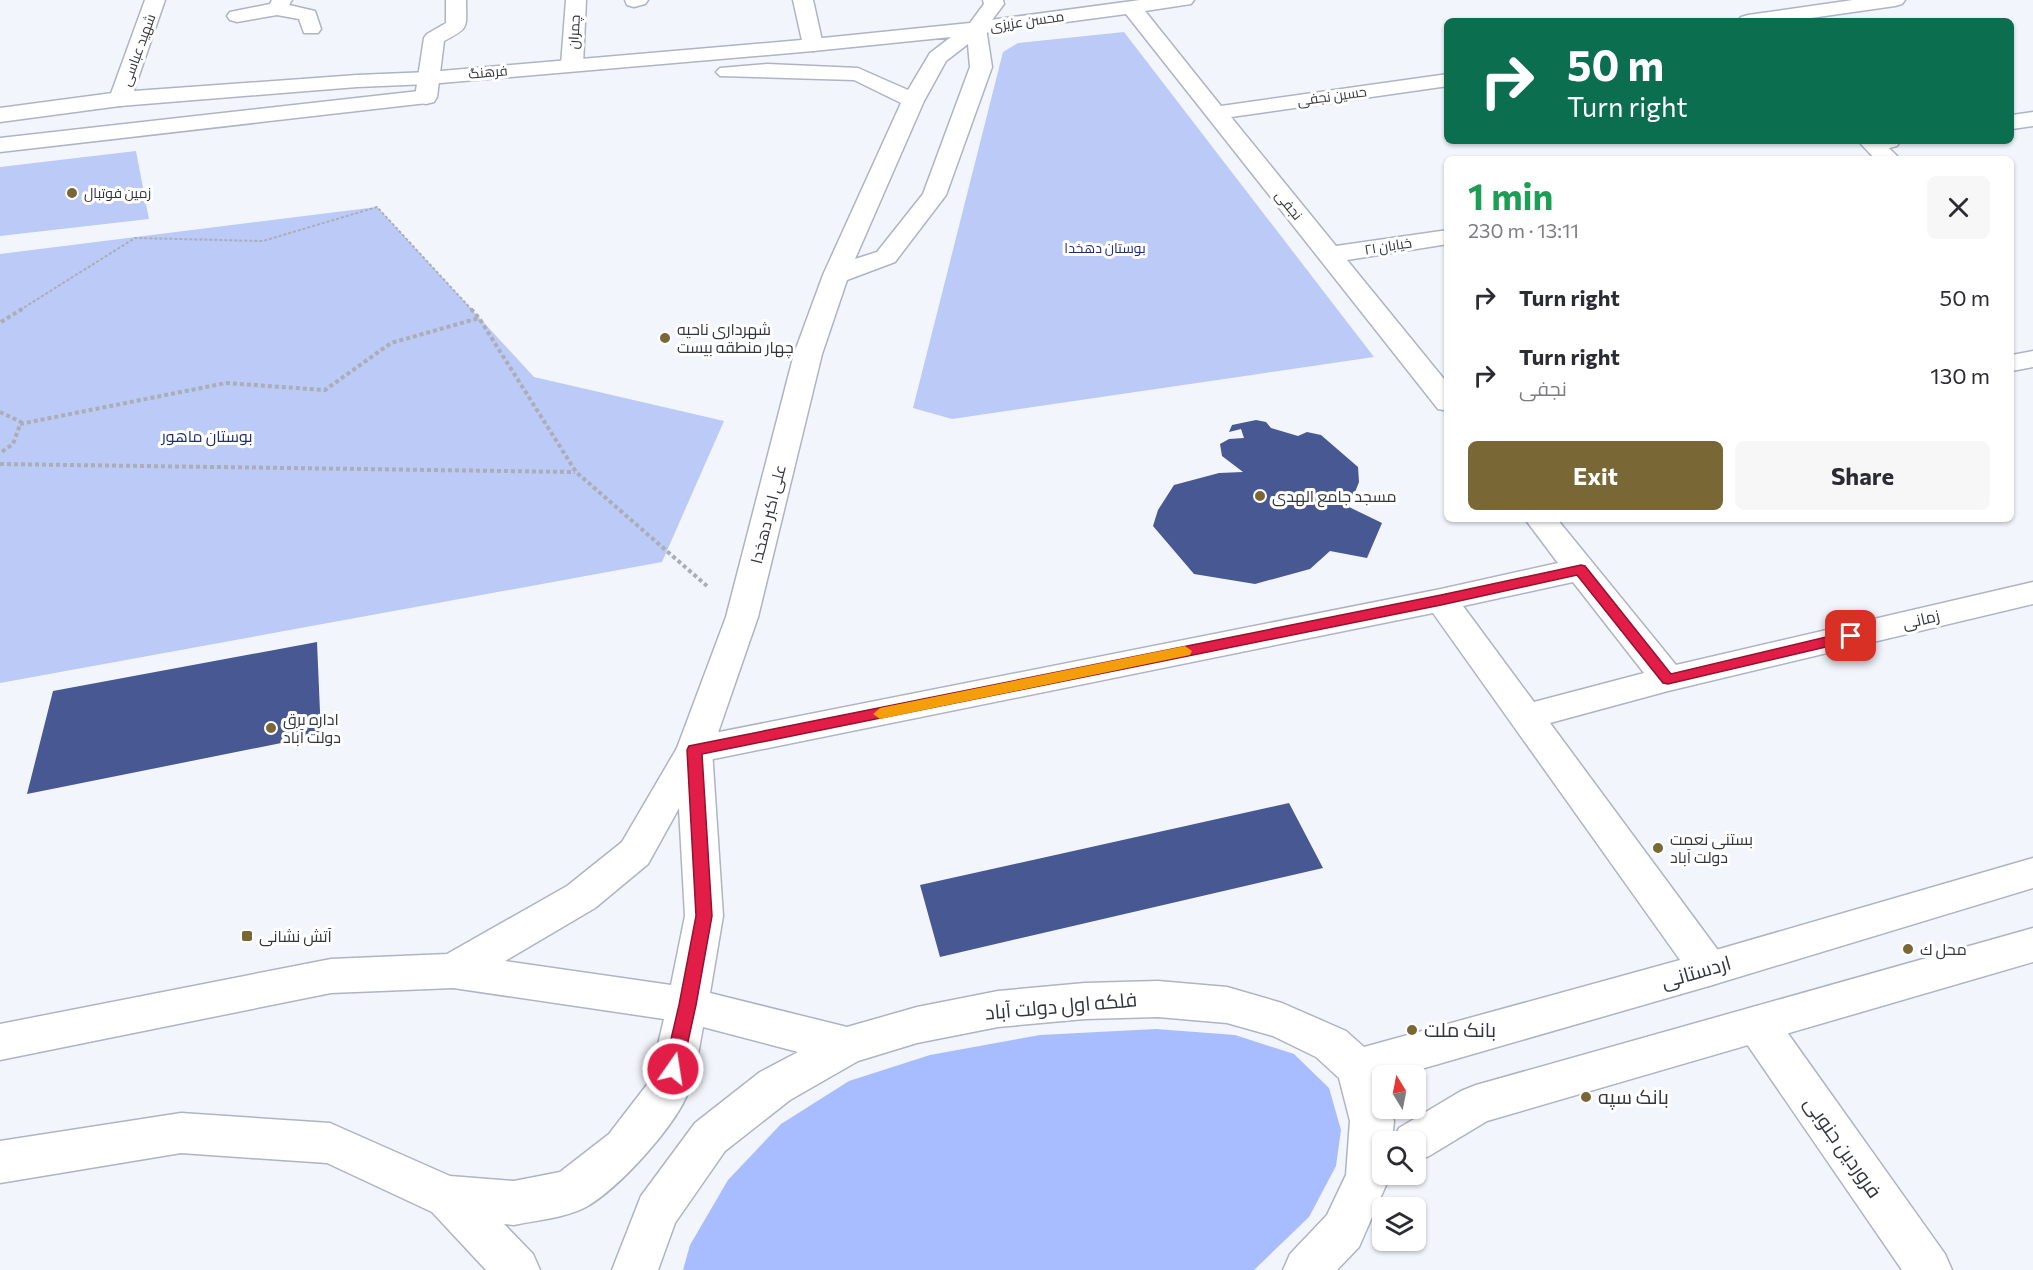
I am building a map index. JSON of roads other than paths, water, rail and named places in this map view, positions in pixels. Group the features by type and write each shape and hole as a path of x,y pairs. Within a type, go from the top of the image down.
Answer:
{"street":[{"name":"شهید عباسی","path":"120,99 155,0"},
{"path":"427,87 434,38 456,26 456,0"},
{"name":"چمران","path":"572,65 576,0"},
{"path":"803,0 813,45"},
{"name":"علی اکبر دهخدا","path":"694,750 742,617 808,354 836,276 913,101 938,57 976,28 994,4 993,0"},
{"name":"محسن عزیزی","path":"976,28 1184,0"},
{"path":"1769,18 1895,0"},
{"path":"237,16 280,4 308,15 311,29"},
{"name":"نجفی","path":"1131,7 1444,398"},
{"name":"فرهنگ","path":"0,145 572,65 813,45 976,28"},
{"path":"836,276 886,257 934,195 981,67 976,28"},
{"name":"فرهنگ","path":"0,115 120,99 357,81 427,87 767,70 858,74 913,101"},
{"name":"حسین نجفی","path":"1216,113 1444,81"},
{"path":"2014,122 2033,119"},
{"path":"1872,144 1885,156"},
{"name":"خیابان ۲۱","path":"1329,255 1444,238"},
{"path":"2014,363 2033,359"},
{"path":"1542,522 1668,679"},
{"path":"453,971 581,897 635,853 694,750 1441,600 1581,569"},
{"name":"زمانی","path":"1525,717 1668,679 2033,593"},
{"path":"1441,600 1709,969"},
{"path":"0,1162 181,1133 330,1143 448,1197 513,1203 571,1191 624,1149 668,1090 688,1005 704,916 694,750"},
{"name":"اردستانی","path":"1357,1068 1709,969 2033,873"},
{"path":"1426,1135 1476,1106 2033,945"},
{"path":"0,1042 331,976 453,971 688,1005 847,1046"},
{"name":"فلکه اول دولت آباد","path":"635,1270 657,1211 710,1137 775,1086 847,1046 917,1025 998,1009 1085,1001 1158,999 1227,1005 1282,1021 1331,1044 1357,1068"},
{"name":"فروردین جنوبی","path":"1757,1024 1929,1270"},
{"path":"1357,1068 1373,1131"},
{"path":"1306,1270 1343,1231 1372,1178"},
{"path":"448,1197 517,1270"}],"place":[{"name":"زمین فوتبال","path":"72,193"},
{"name":"شهرداری ناحیه چهار منطقه بیست","path":"665,338"},
{"name":"مسجد جامع الهدی","path":"1260,496"},
{"name":"اداره برق دولت آباد","path":"271,728"},
{"name":"بستنی نعمت دولت آباد","path":"1658,848"},
{"name":"آتش نشانی","path":"247,936"},
{"name":"محل ك","path":"1908,949"},
{"name":"بانک ملت","path":"1412,1030"},
{"name":"بانک سپه","path":"1586,1097"}],"park label":[{"name":"بوستان دهخدا","path":"1105,248"},
{"name":"بوستان ماهور","path":"207,436"}]}
